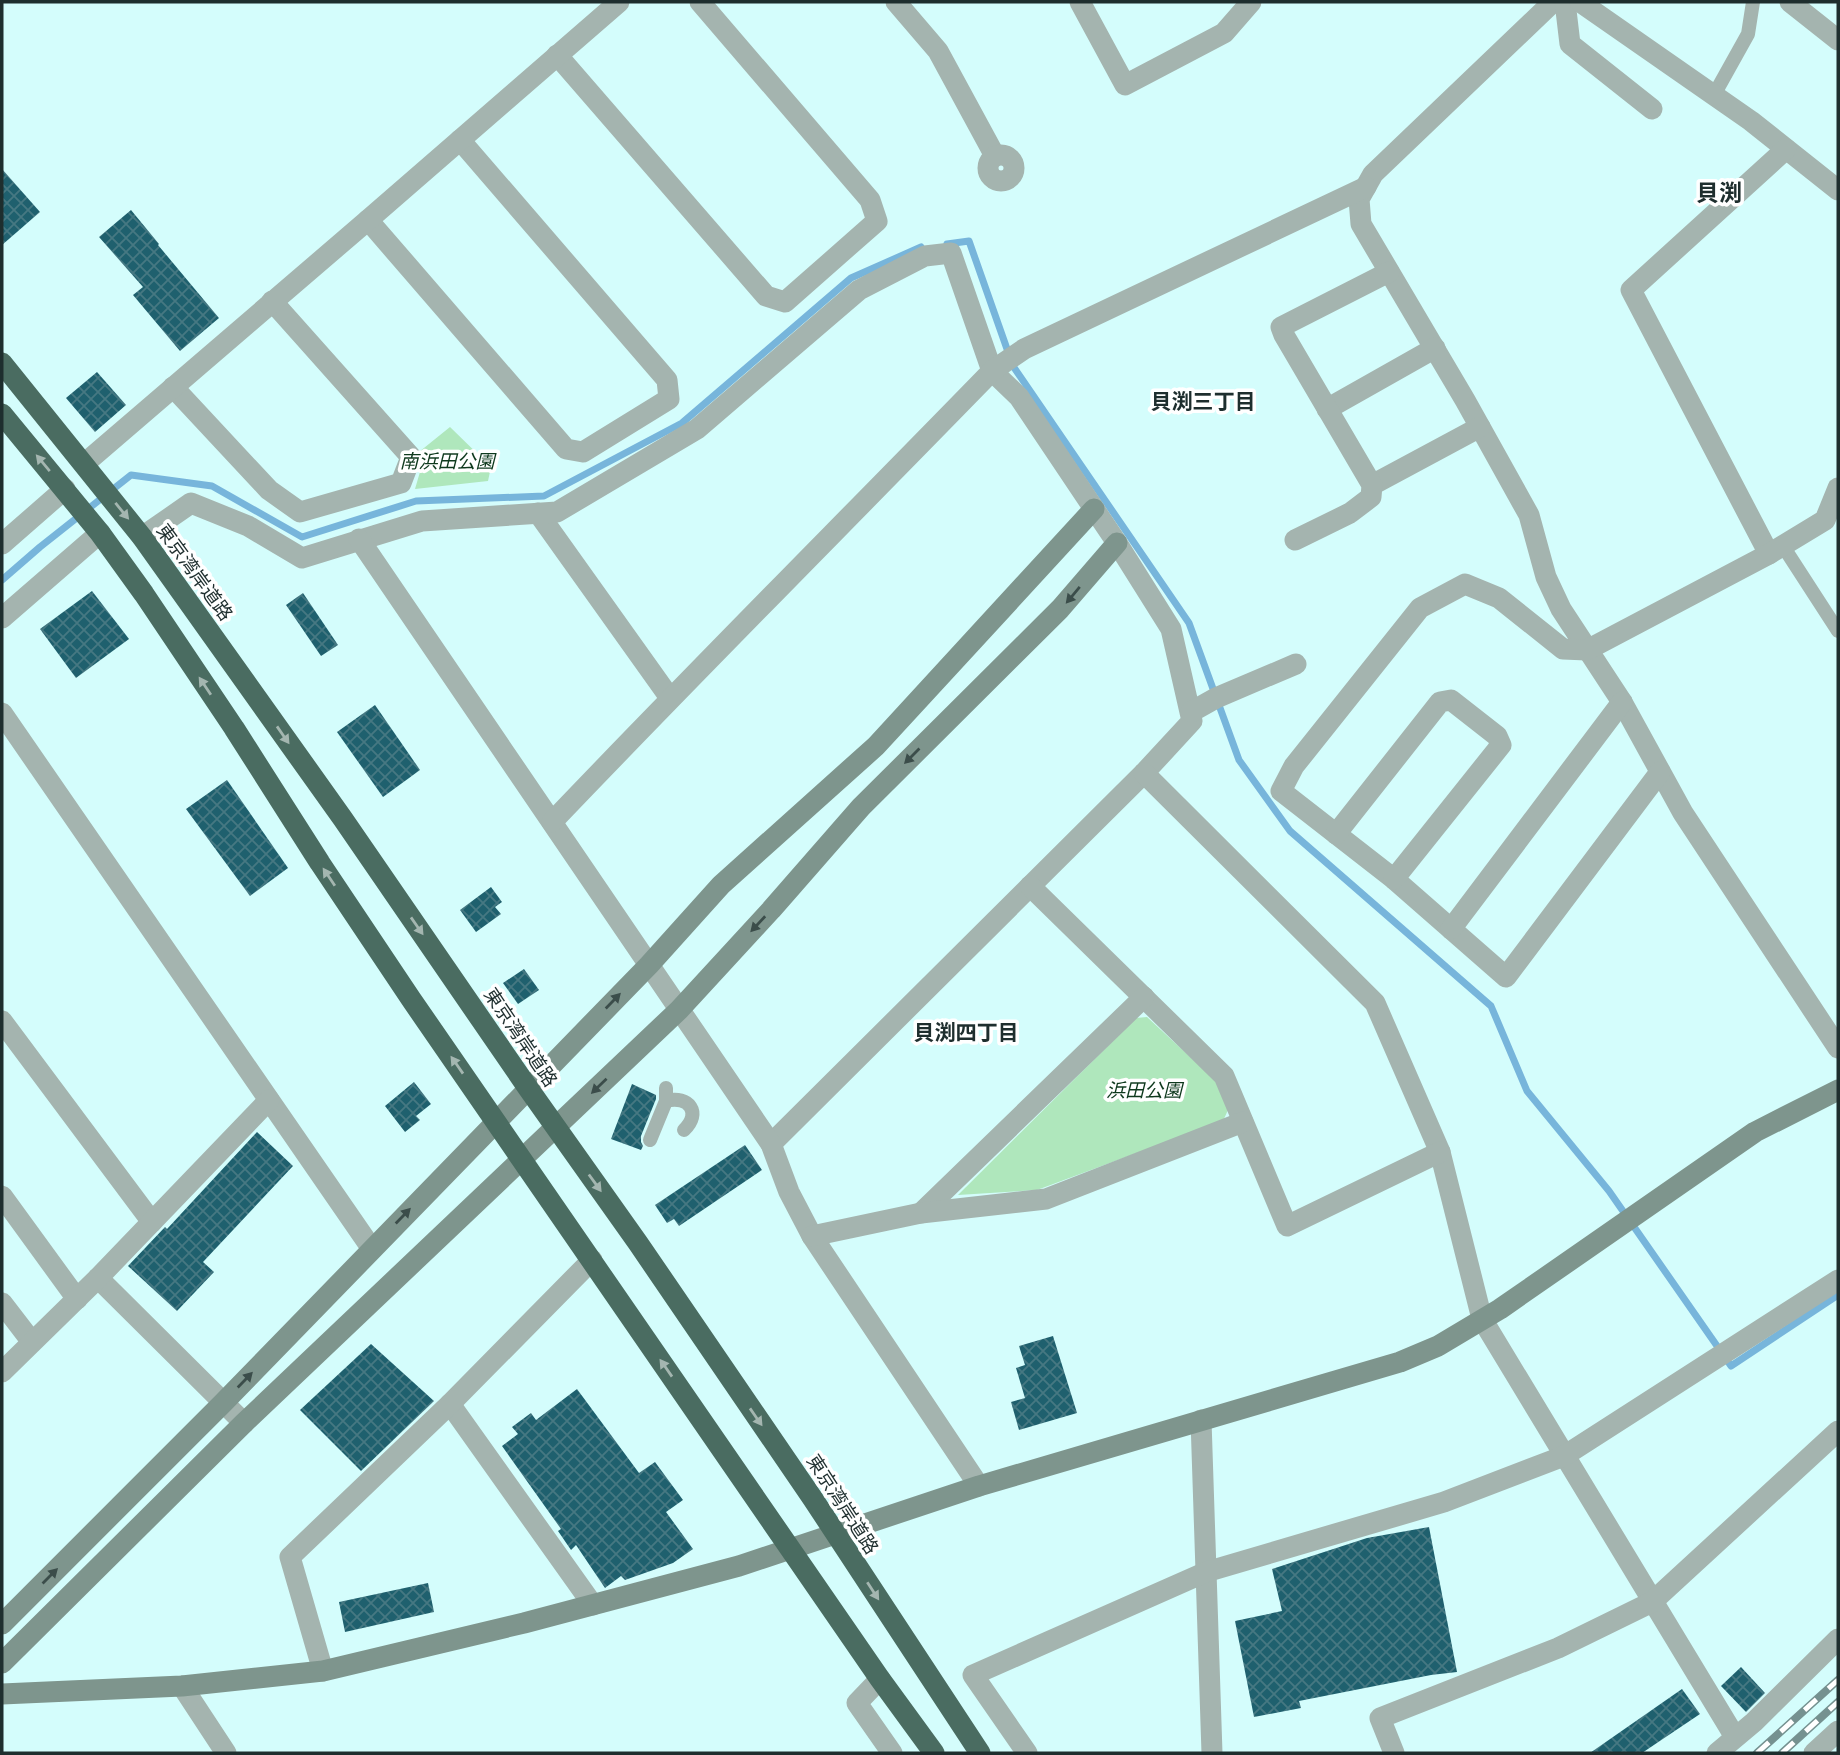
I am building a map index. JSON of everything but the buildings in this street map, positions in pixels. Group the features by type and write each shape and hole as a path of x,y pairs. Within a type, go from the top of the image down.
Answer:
{"highway":[{"name":"東京湾岸道路","path":"2,363 142,537 379,870 813,1499 980,1753"},
{"path":"2,414 100,533 189,661 335,886 495,1122 934,1753"}],"street":[{"path":"84,464 619,2"},
{"path":"557,55 766,296 785,302 877,220 870,200 700,2"},
{"path":"896,2 938,51 995,156"},
{"path":"1080,2 1125,85 1224,33 1251,2"},
{"path":"1553,2 1373,174 1359,199 1361,224 1529,515 1546,577 1561,610 1622,702 1683,813 1838,1048"},
{"path":"1565,2 1570,44 1652,109"},
{"path":"1580,2 1751,121 1838,190"},
{"path":"1790,2 1838,40"},
{"path":"368,220 566,449 583,452 669,399 667,380 460,140"},
{"path":"1776,550 1632,290 1786,149"},
{"path":"552,822 670,698 992,371 1024,349 1366,187"},
{"path":"142,537 191,503 248,526 302,558 422,521 557,512 697,429 859,290 925,256 951,253 992,371 1019,397 1171,628 1192,721 1144,773 771,1144"},
{"path":"1295,540 1350,513 1371,497 1372,485 1281,327 1389,272"},
{"path":"173,387 269,490 300,512 401,483 411,457 272,301"},
{"path":"1327,409 1435,348"},
{"path":"1372,485 1480,427"},
{"path":"1660,772 1506,977 1394,879 1282,791 1294,766 1420,608 1465,584 1499,598 1563,649 1587,650 1776,550 1825,520 1838,488"},
{"path":"2,544 65,489"},
{"path":"2,1624 223,1403 649,965 721,885 876,746 1094,509"},
{"path":"538,513 670,698"},
{"path":"2,618 100,533"},
{"path":"359,539 771,1144 789,1192 812,1236 979,1486"},
{"path":"2,1662 244,1423 679,1010 861,807 1060,610 1117,543"},
{"path":"1191,712 1216,698 1296,664"},
{"path":"1336,834 1440,702 1451,700 1497,736 1501,745 1394,879"},
{"path":"1451,929 1622,702"},
{"path":"2,713 372,1249"},
{"path":"1144,773 1375,1003 1440,1152 1482,1319 1735,1737"},
{"path":"1030,887 1224,1076 1287,1226 1440,1152"},
{"path":"920,1213 1144,997"},
{"path":"2,1021 152,1222"},
{"path":"2,1695 182,1686 323,1671 537,1620 739,1566 979,1486 1399,1362 1438,1346 1500,1309 1755,1132 1838,1090"},
{"path":"2,1372 98,1278 270,1100"},
{"path":"812,1236 920,1213 1046,1199 1243,1122"},
{"path":"2,1196 77,1299"},
{"path":"323,1671 290,1557 450,1404 592,1260"},
{"path":"98,1278 244,1423"},
{"path":"1027,1753 973,1675 1206,1572 1444,1502 1564,1456 1838,1280"},
{"path":"2,1303 32,1342"},
{"path":"450,1404 593,1605"},
{"path":"1201,1420 1212,1753"},
{"path":"1394,1753 1380,1718 1558,1648 1652,1602 1838,1431"},
{"path":"1717,1753 1754,1722 1838,1639"},
{"path":"880,1679 858,1703 892,1753"},
{"path":"182,1686 226,1753"},
{"path":"1814,1753 1838,1731"}],"lane":[{"path":"1714,95 1748,34 1753,2"},
{"path":"1776,550 1838,631"},
{"path":"650,1140 666,1094 683,1101 691,1108 691,1124 684,1130"}],"green space":[{"name":"南浜田公園","path":"450,427 491,467 488,481 415,489 422,465 419,452"},
{"name":"浜田公園","path":"1147,1017 1215,1080 1228,1110 1223,1121 1037,1190 958,1195 1136,1018"}],"waterway":[{"path":"947,244 969,241 1013,366 1189,623 1239,760 1290,831 1491,1006 1527,1091 1609,1191 1731,1366 1838,1295"},
{"path":"2,580 131,475 212,486 302,537 416,501 544,496 682,423 851,278 921,247"}],"railway":[{"path":"1757,1753 1838,1680"},
{"path":"1782,1753 1838,1702"}],"district":[{"name":"貝渕","path":"1719,193"},
{"name":"貝渕三丁目","path":"1203,402"},
{"name":"貝渕四丁目","path":"966,1033"}]}
